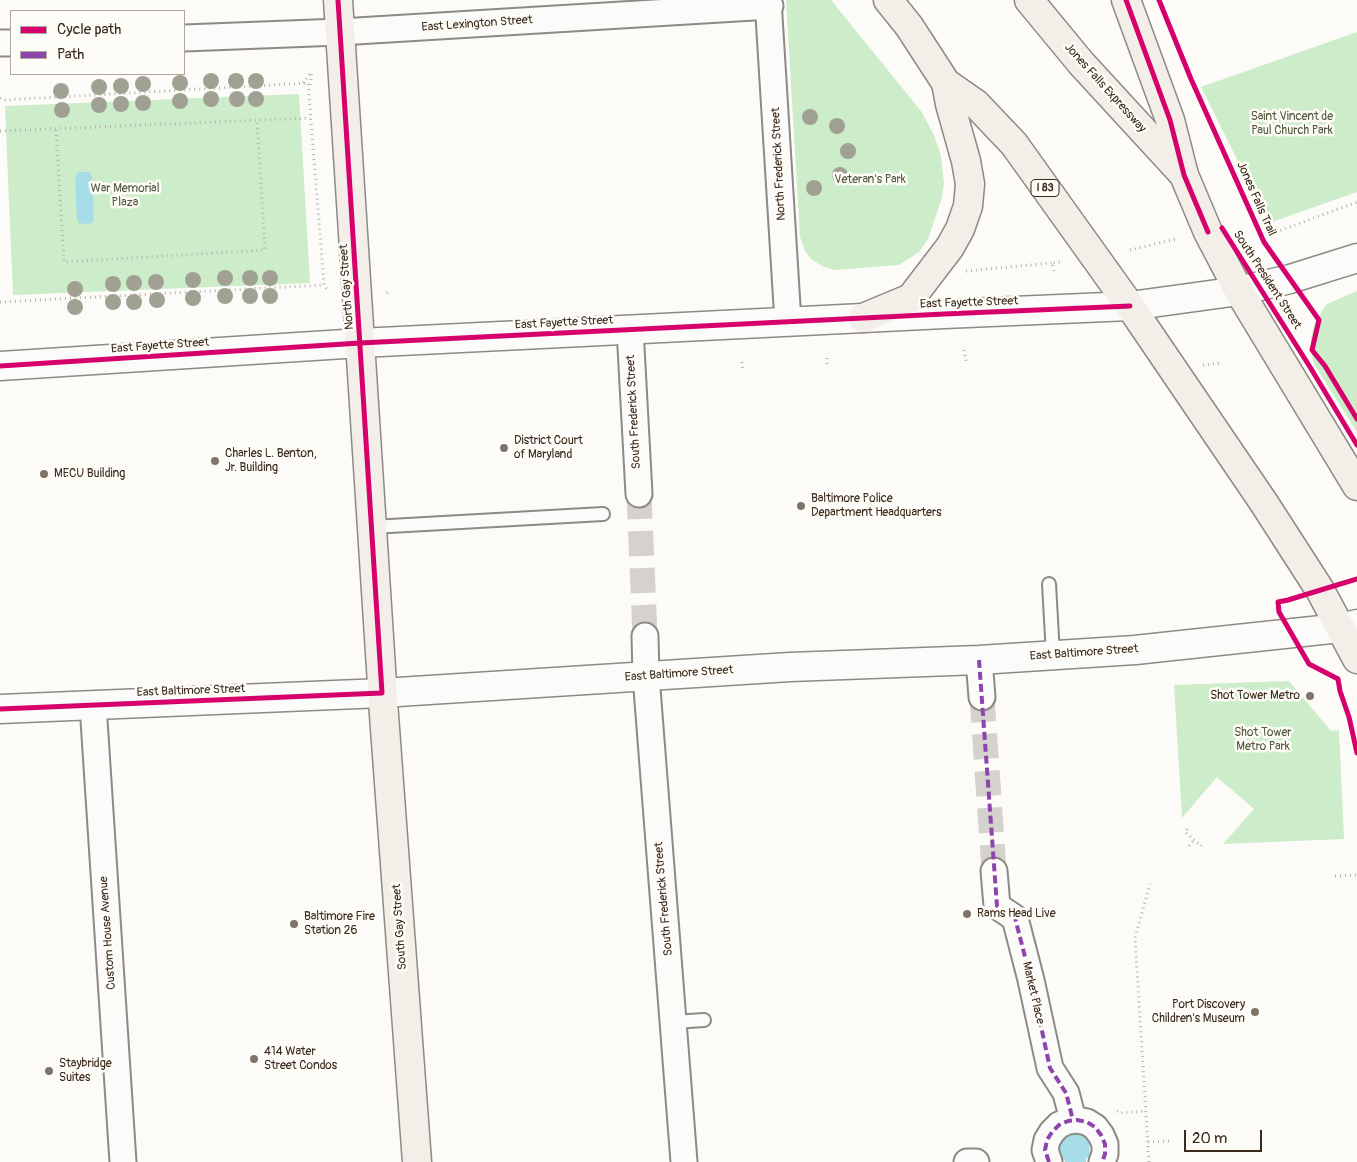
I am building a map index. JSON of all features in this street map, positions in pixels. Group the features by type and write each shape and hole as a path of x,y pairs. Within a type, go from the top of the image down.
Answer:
{"main road":[{"name":"North Gay Street","path":"338,0 382,693"},
{"name":"I 83","path":"888,0 909,26 946,83 976,104 1014,144 1130,306"},
{"name":"Jones Falls Expressway","path":"1029,0 1081,63 1184,175"},
{"path":"1126,0 1170,120 1184,175 1208,232 1240,291 1357,486"},
{"path":"863,318 911,298 950,247 960,229 968,206 970,184 946,83"},
{"name":"East Fayette Street","path":"0,366 360,343 1130,306 1240,291 1290,279 1357,258"},
{"path":"1130,306 1264,503 1320,590 1349,626 1357,659"},
{"name":"East Baltimore Street","path":"0,709 382,693 790,667 980,660 1135,650 1349,626"},
{"name":"South Gay Street","path":"382,693 417,1162"}],"street":[{"name":"East Lexington Street","path":"185,38 340,32 769,3"},
{"name":"North Frederick Street","path":"769,3 788,322"},
{"name":"South Frederick Street","path":"630,329 639,494"},
{"name":"South Frederick Street","path":"645,636 646,676 684,1162"},
{"path":"980,660 982,697"},
{"name":"Custom House Avenue","path":"93,705 123,1162"},
{"name":"Market Place","path":"994,871 997,906 1015,918 1050,1068 1066,1094 1074,1120"},
{"path":"1049,1162 1046,1150 1047,1140 1059,1125 1074,1120 1087,1122 1095,1127 1101,1135 1105,1144 1105,1154 1102,1162"},
{"path":"967,1162 976,1162"}],"lane":[{"path":"372,527 603,514"},
{"path":"1049,584 1053,655"},
{"path":"674,1022 704,1020"}],"path":[{"path":"303,83 312,71 309,90"},
{"path":"0,98 4,100 308,83 324,285 329,292"},
{"path":"0,131 310,118"},
{"path":"56,130 64,262 265,250 257,120"},
{"path":"1261,235 1276,232 1357,202"},
{"path":"1130,250 1176,239"},
{"path":"960,272 1060,262"},
{"path":"1052,263 1054,271"},
{"path":"0,302 324,285"},
{"path":"964,350 966,361"},
{"path":"827,358 827,368"},
{"path":"742,362 743,372"},
{"path":"1198,366 1222,363"},
{"path":"1187,829 1185,832 1201,846 1204,842"},
{"path":"1189,846 1194,840"},
{"path":"1335,876 1357,875"},
{"path":"1149,1162 1135,938 1150,884"},
{"path":"1148,1142 1170,1141"}],"green space":[{"name":"Veteran's Park","path":"786,0 831,0 921,111 934,135 941,156 944,183 942,197 928,239 919,252 899,265 835,270 824,267 812,260 805,251 800,237"},
{"name":"Saint Vincent de Paul Church Park","path":"1357,32 1357,192 1269,223 1201,87"},
{"name":"War Memorial Plaza","path":"299,94 310,283 13,295 5,106"},
{"path":"1357,291 1357,432 1314,364 1311,351 1311,337 1315,322 1327,304"},
{"name":"Shot Tower Metro Park","path":"1289,681 1331,731 1339,730 1344,839 1223,844 1254,809 1217,777 1182,818 1174,685"}],"water":[{"path":"78,172 90,172 90,175 92,175 93,223 79,224 77,221 75,175 78,175"},
{"path":"1084,1133 1084,1136 1089,1136 1090,1158 1086,1158 1086,1162 1065,1162 1060,1160 1058,1138 1062,1134"}],"tunnel":[{"path":"639,494 645,636"},
{"path":"982,697 994,871"}],"marked path":[{"path":"979,660 997,906 1015,918 1050,1068 1066,1093 1073,1120"},
{"path":"1049,1162 1045,1150 1047,1140 1052,1132 1059,1125 1077,1120 1087,1122 1095,1127 1101,1135 1105,1144 1105,1154 1102,1162"}],"cycle path":[{"path":"0,709 382,693 338,0"},
{"path":"1126,0 1170,120 1184,175 1208,232"},
{"name":"Jones Falls Trail","path":"1159,0 1191,79 1264,242 1319,320 1312,350 1325,366 1357,419"},
{"name":"South President Street","path":"1222,228 1357,445"},
{"path":"0,366 360,343 1130,306"},
{"path":"1357,579 1278,602 1279,612 1309,664 1338,679 1357,753"}],"place":[{"name":"District Court of Maryland","path":"504,448"},
{"name":"Charles L. Benton, Jr. Building","path":"215,461"},
{"name":"MECU Building","path":"44,474"},
{"name":"Baltimore Police Department Headquarters","path":"801,506"},
{"name":"Shot Tower Metro","path":"1310,696"},
{"name":"Rams Head Live","path":"967,914"},
{"name":"Baltimore Fire Station 26","path":"294,924"},
{"name":"Port Discovery Children's Museum","path":"1255,1012"},
{"name":"414 Water Street Condos","path":"254,1059"},
{"name":"Staybridge Suites","path":"49,1071"}]}
